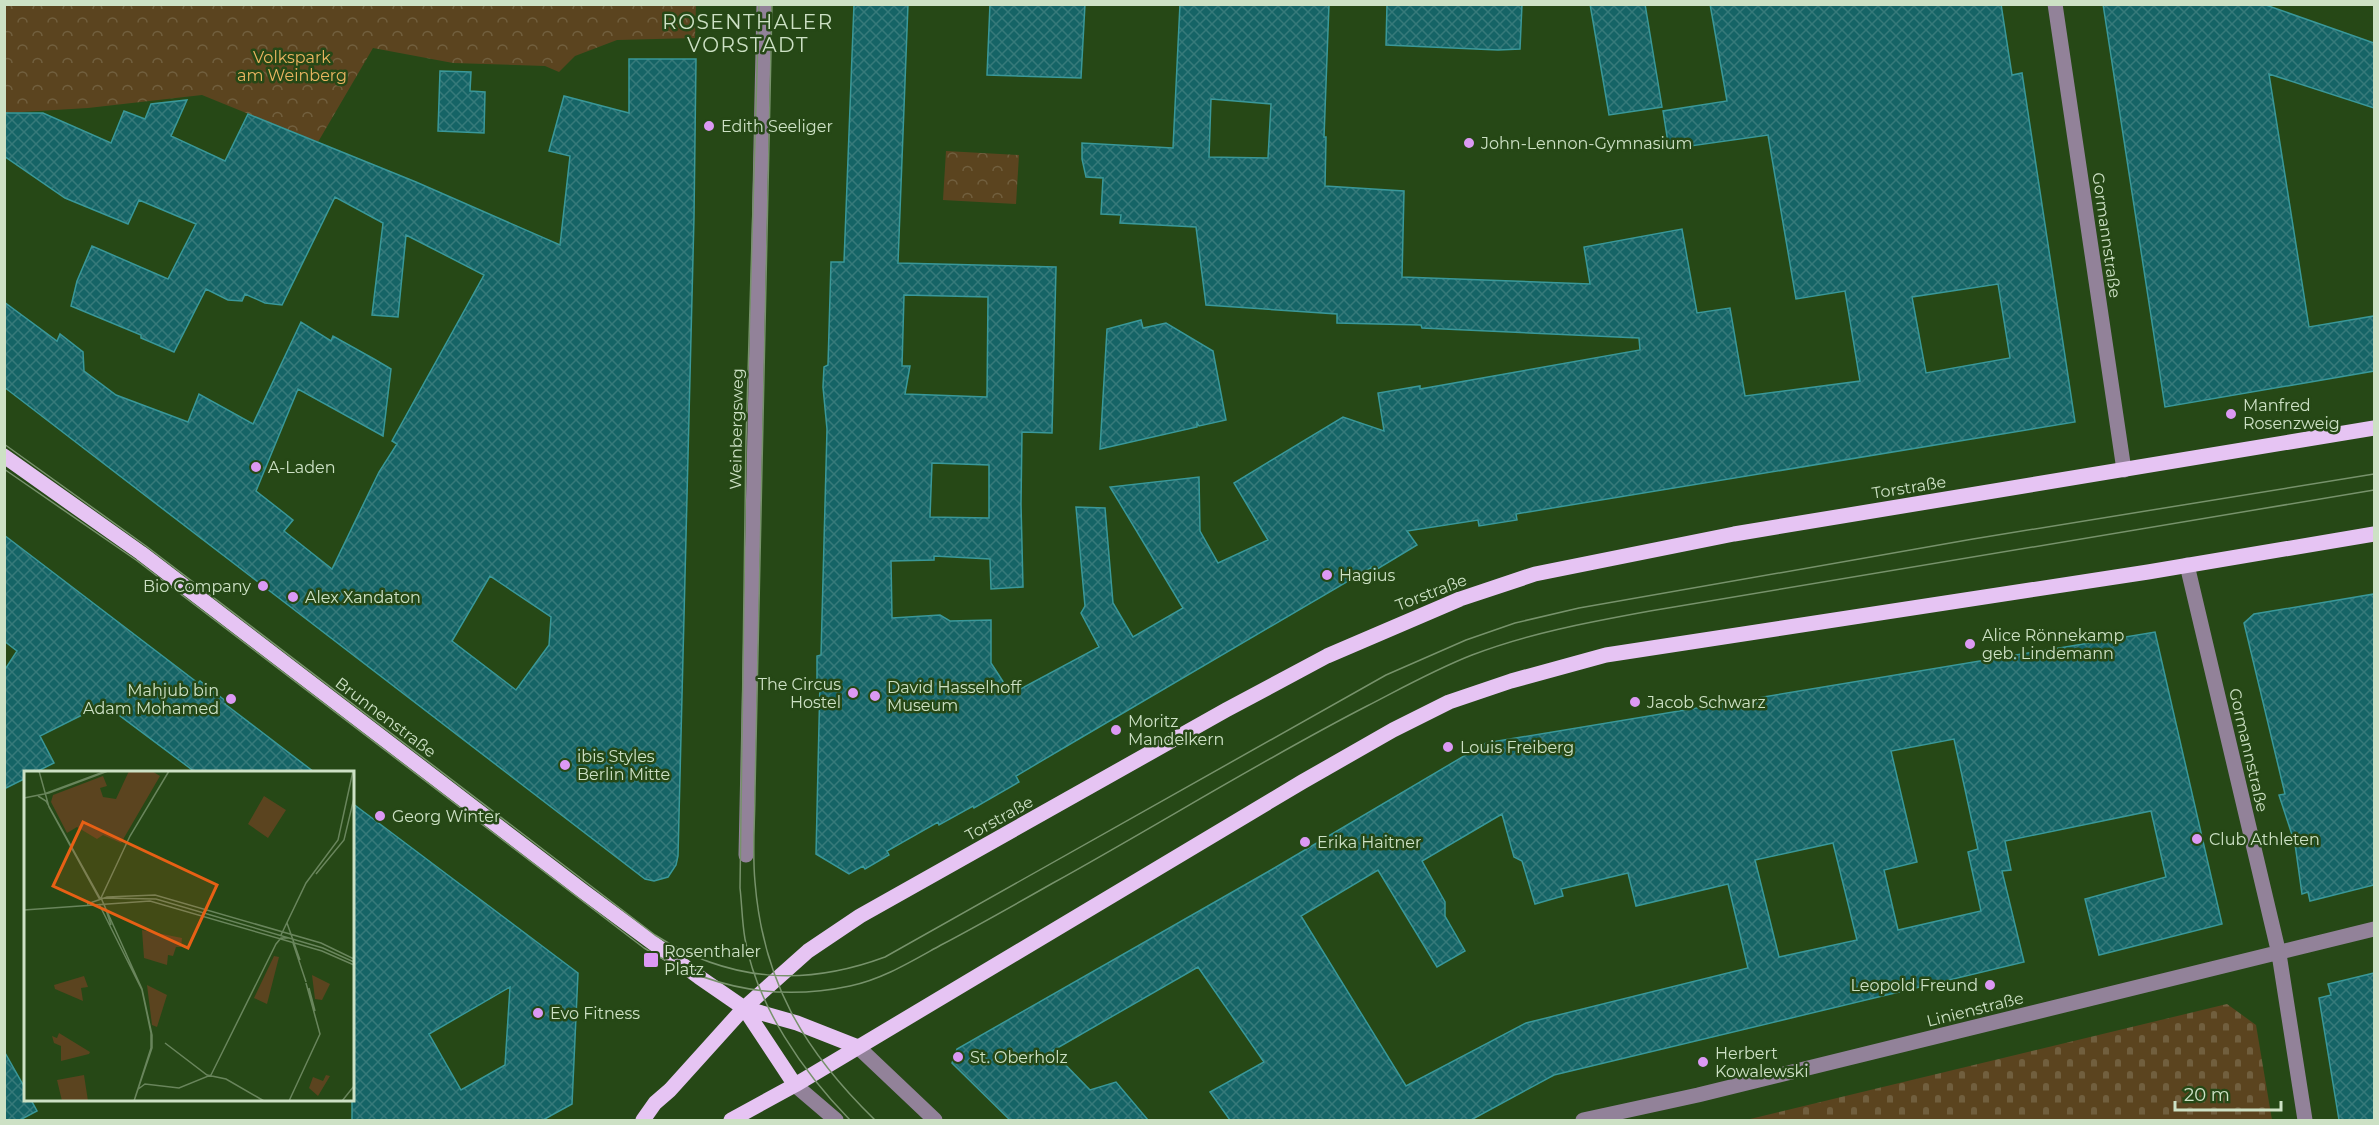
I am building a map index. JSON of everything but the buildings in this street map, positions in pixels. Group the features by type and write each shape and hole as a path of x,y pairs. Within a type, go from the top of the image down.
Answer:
{"main road":[{"name":"Torstraße","path":"643,1120 655,1103 744,1008 808,951 860,916 1317,662 1370,636 1460,599 1535,574 1734,534 2374,428"},
{"name":"Brunnenstraße","path":"4,456 141,553 584,892 744,1008"},
{"path":"731,1120 795,1085 1310,778 1393,730 1449,702 1510,681 1606,655 2374,534"},
{"path":"744,1008 797,1023 858,1047"},
{"path":"744,1008 795,1085"}],"street":[{"name":"Weinbergsweg","path":"746,855 764,4"},
{"name":"Gormannstraße","path":"2055,4 2124,470"},
{"name":"Gormannstraße","path":"2187,565 2278,954 2305,1120"},
{"name":"Linienstraße","path":"1583,1120 1709,1092 2374,929"},
{"path":"858,1047 935,1120"},
{"path":"795,1085 836,1120"}],"green space":[{"name":"Volkspark am Weinberg","path":"4,5 696,5 695,38 617,40 575,56 559,72 545,66 453,63 373,48 318,142 202,95 88,108 5,113"},
{"path":"946,151 1019,155 1016,204 943,200"},
{"path":"2227,1004 2256,1025 2272,1120 1746,1120"}],"tram line":[{"path":"759,4 746,441 740,888 744,933 751,964 771,1013 784,1037 815,1081 850,1120"},
{"path":"772,4 754,836 755,882 767,952 791,1013 827,1068 875,1120"},
{"path":"4,444 146,546 655,935 683,951 739,971 796,976 855,967 885,957 1386,675 1466,640 1515,623 1579,608 1973,539 2374,474"},
{"path":"4,469 136,560 644,948 668,962 718,982 769,992 822,991 850,986 897,969 1011,907 1327,727 1459,660 1515,640 1650,611 2374,490"}],"place":[{"name":"Edith Seeliger","path":"709,126"},
{"name":"John-Lennon-Gymnasium","path":"1469,143"},
{"name":"Manfred Rosenzweig","path":"2231,414"},
{"name":"A-Laden","path":"256,467"},
{"name":"Hagius","path":"1327,575"},
{"name":"Bio Company","path":"263,586"},
{"name":"Alex Xandaton","path":"293,597"},
{"name":"Alice Rönnekamp geb. Lindemann","path":"1970,644"},
{"name":"The Circus Hostel","path":"853,693"},
{"name":"David Hasselhoff Museum","path":"875,696"},
{"name":"Mahjub bin Adam Mohamed","path":"231,699"},
{"name":"Jacob Schwarz","path":"1635,702"},
{"name":"Moritz Mandelkern","path":"1116,730"},
{"name":"Louis Freiberg","path":"1448,747"},
{"name":"ibis Styles Berlin Mitte","path":"565,765"},
{"name":"Georg Winter","path":"380,816"},
{"name":"Club Athleten","path":"2197,839"},
{"name":"Erika Haitner","path":"1305,842"},
{"name":"Rosenthaler Platz","path":"651,960"},
{"name":"Leopold Freund","path":"1990,985"},
{"name":"Evo Fitness","path":"538,1013"},
{"name":"St. Oberholz","path":"958,1057"},
{"name":"Herbert Kowalewski","path":"1703,1062"}],"district":[{"name":"ROSENTHALER VORSTADT","path":"748,34"}]}
